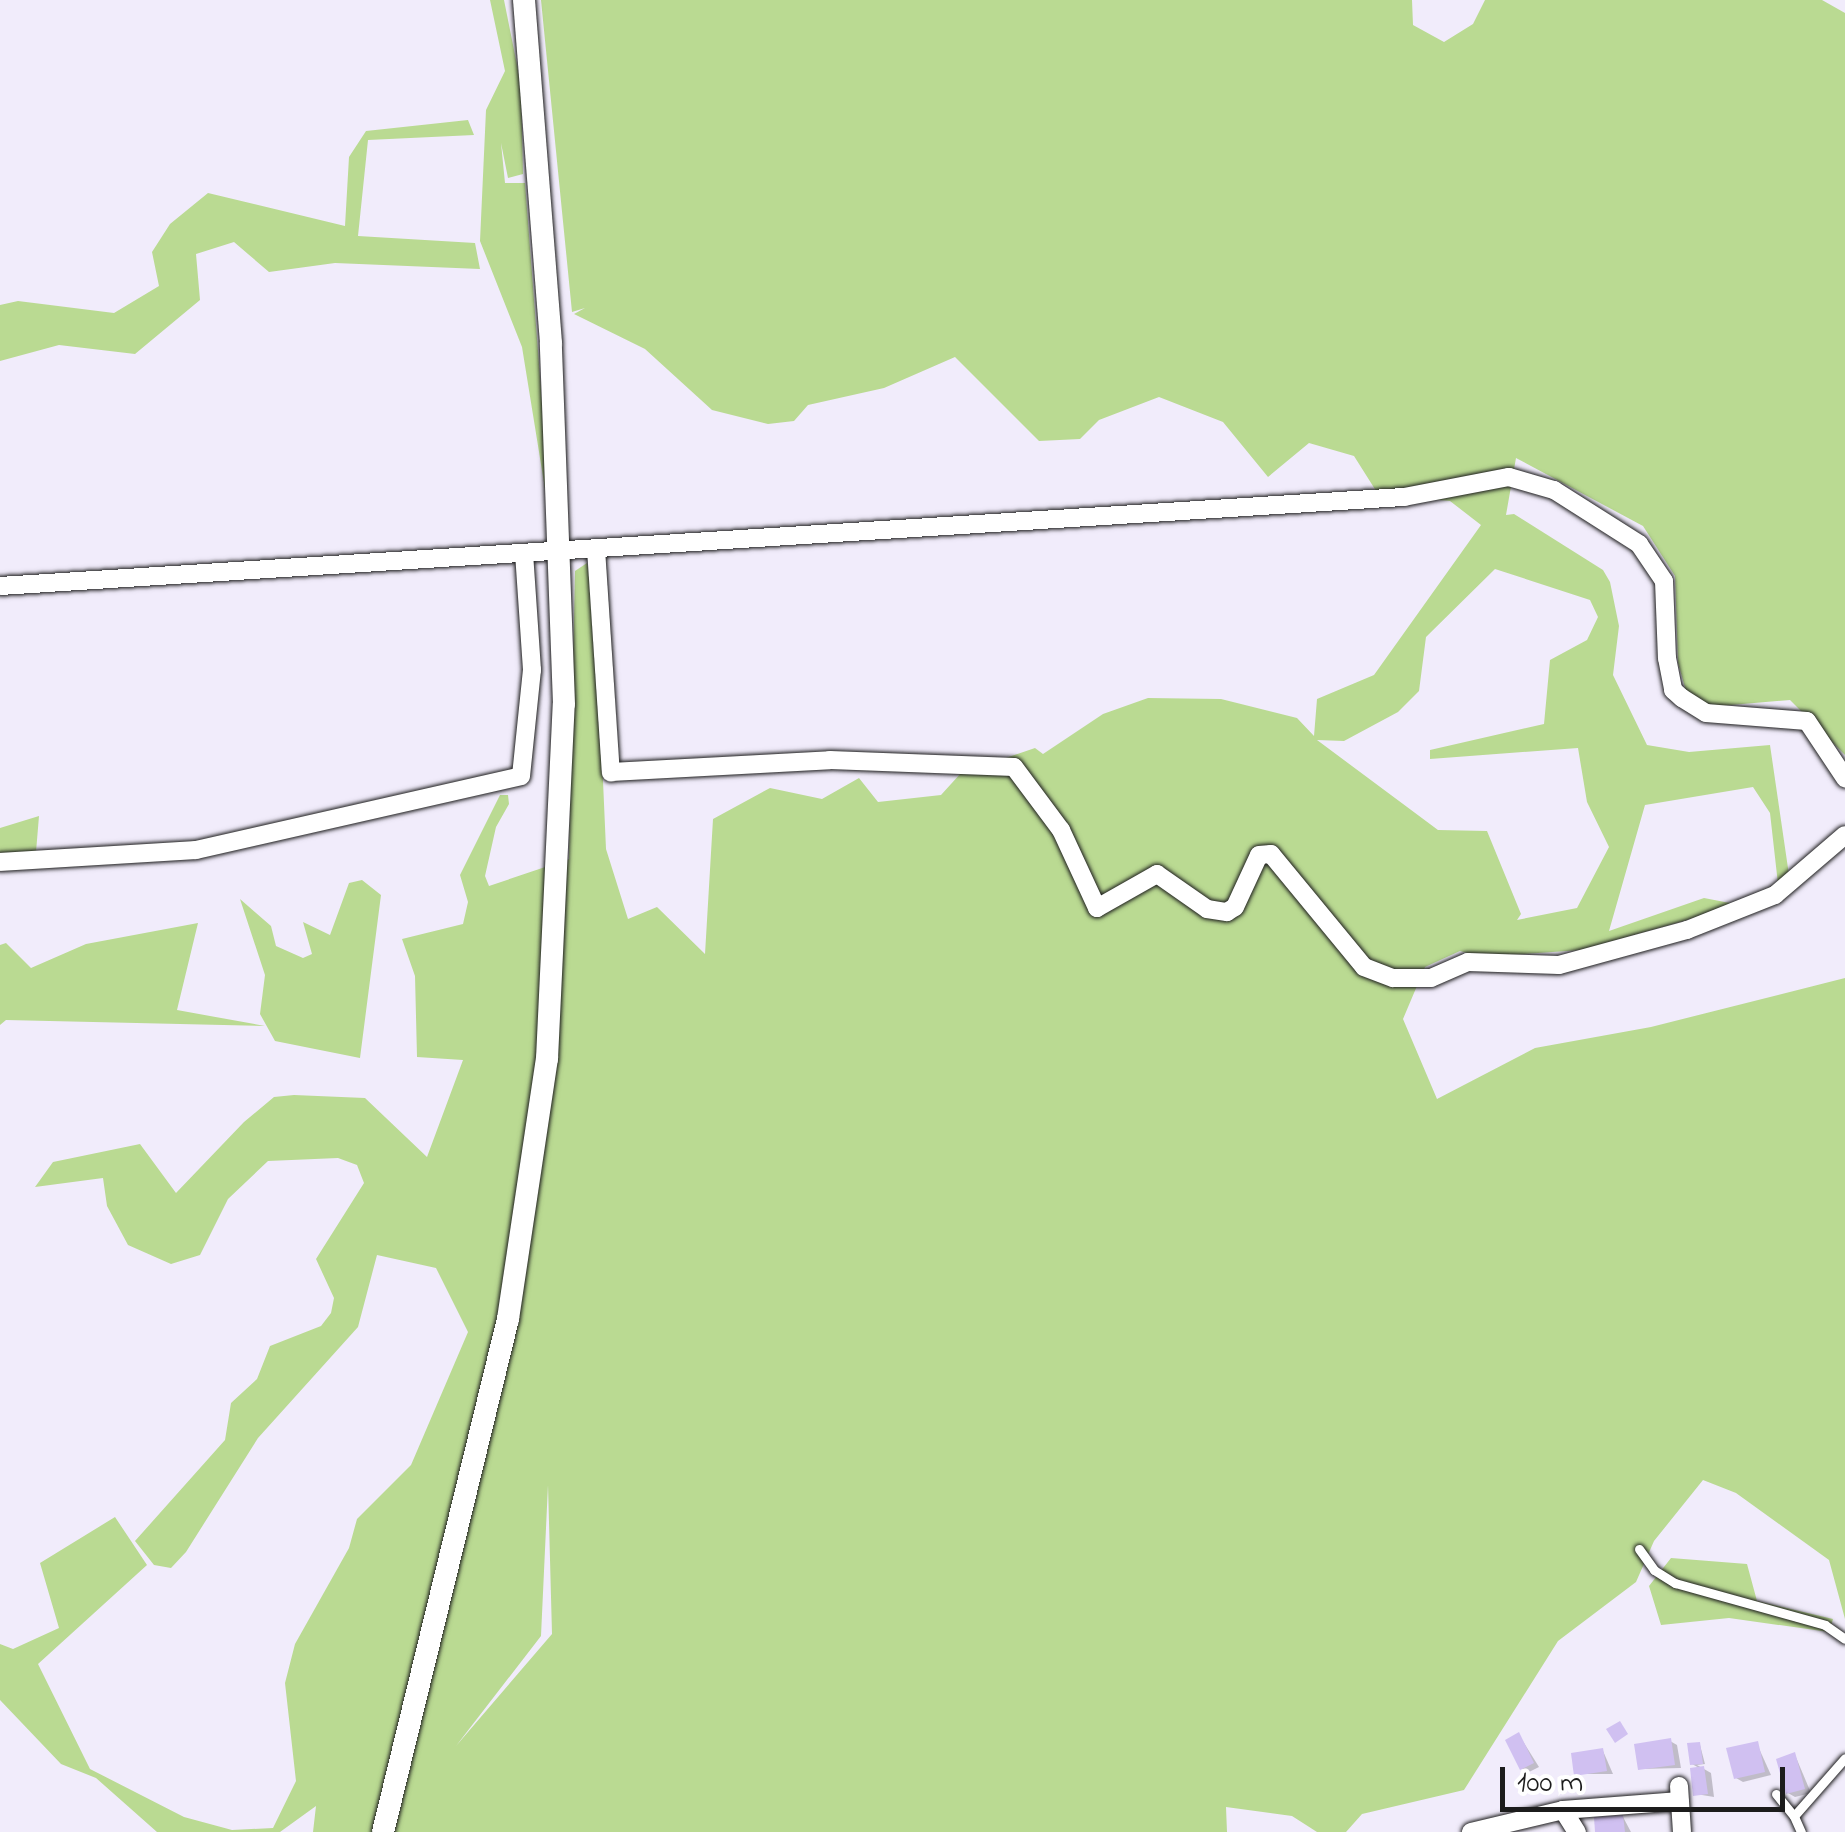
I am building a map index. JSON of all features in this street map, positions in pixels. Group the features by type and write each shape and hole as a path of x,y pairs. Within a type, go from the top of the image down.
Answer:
{"street":[{"path":"383,1832 508,1319 540,1116 564,795 560,551 524,0"},
{"path":"0,586 1404,497 1509,477 1554,490 1639,544 1664,581 1667,658 1673,690 1706,712 1807,721 1845,778"},
{"path":"596,549 611,772 830,760 1014,768 1061,830 1097,908 1156,874 1206,909 1227,912 1235,908 1259,855 1271,854 1364,967 1393,978 1431,978 1468,962 1559,965 1687,930 1775,895 1845,835"},
{"path":"0,862 196,850 521,776 532,670 524,554"},
{"path":"1471,1832 1563,1810 1679,1793 1682,1832"},
{"path":"1563,1810 1577,1832"}],"lane":[{"path":"1639,1549 1654,1570 1675,1584 1824,1625 1845,1639"},
{"path":"1794,1816 1845,1758"},
{"path":"1776,1794 1794,1816 1800,1832"}],"green space":[{"path":"490,0 504,0 521,85 523,174 508,178 501,143 505,183 525,183 552,532 522,347 480,241 486,110 505,71"},
{"path":"541,0 1412,0 1413,25 1444,42 1473,24 1485,0 1822,0 1845,13 1845,755 1790,700 1708,707 1686,691 1678,663 1675,576 1643,526 1516,458 1506,515 1514,514 1603,570 1610,582 1619,626 1613,675 1647,745 1689,752 1770,745 1789,875 1778,884 1770,813 1753,787 1645,805 1609,931 1704,898 1740,905 1581,950 1482,957 1460,951 1425,967 1403,1019 1437,1099 1535,1048 1651,1027 1845,978 1845,1619 1829,1560 1736,1493 1703,1480 1654,1541 1636,1582 1558,1641 1464,1790 1362,1814 1346,1832 1317,1832 1292,1816 1226,1807 1227,1832 313,1832 316,1806 280,1832 157,1832 96,1778 61,1764 0,1700 0,1644 13,1649 59,1628 40,1563 115,1517 147,1565 38,1664 90,1769 184,1817 232,1830 273,1828 296,1781 285,1683 295,1644 349,1548 357,1519 411,1465 468,1332 436,1268 377,1255 358,1327 258,1438 186,1552 171,1568 154,1565 135,1541 225,1440 231,1403 257,1379 270,1346 321,1326 331,1313 334,1298 316,1259 364,1183 357,1165 338,1158 268,1161 228,1199 200,1255 171,1264 128,1245 107,1206 103,1178 35,1187 53,1162 140,1144 176,1193 244,1122 274,1097 294,1095 365,1098 427,1157 463,1060 417,1057 415,976 402,939 463,924 468,902 460,875 500,795 508,795 509,804 496,827 485,876 489,886 569,859 575,571 587,563 595,599 606,849 628,919 657,907 705,954 713,819 770,788 822,799 859,778 878,802 941,795 961,773 1035,748 1043,754 1103,714 1148,698 1221,699 1297,718 1314,736 1317,699 1374,675 1481,525 1450,501 1378,494 1354,456 1309,443 1268,477 1223,422 1159,397 1099,420 1080,439 1039,441 955,357 884,388 808,405 794,421 768,424 712,410 645,349 574,314 585,308 572,312","holes":["1495,569 1590,600 1598,617 1587,640 1550,660 1544,724 1430,750 1430,759 1578,748 1587,802 1609,847 1577,908 1517,920 1521,914 1487,831 1438,830 1317,740 1344,741 1398,712 1419,691 1426,637","548,1485 552,1634 456,1746 541,1636"]},
{"path":"468,120 474,135 368,140 358,236 475,243 480,269 335,263 269,272 234,242 196,254 200,300 135,354 59,345 0,361 0,305 18,301 114,313 159,286 152,252 170,224 208,193 345,226 349,157 366,131"},
{"path":"39,816 36,852 0,855 0,828"},
{"path":"362,880 381,895 360,1058 275,1041 260,1014 265,975 240,899 271,926 276,946 303,958 312,954 303,922 330,935 349,883"},
{"path":"198,923 177,1010 265,1026 6,1020 0,1025 0,945 6,943 31,968 86,944"},
{"path":"1671,1558 1747,1564 1757,1601 1833,1619 1829,1632 1729,1618 1661,1625 1649,1586"}],"building":[{"path":"1620,1721 1628,1734 1615,1743 1606,1729"},
{"path":"1519,1732 1534,1763 1520,1770 1505,1740"},
{"path":"1671,1738 1675,1765 1638,1770 1634,1744"},
{"path":"1758,1741 1765,1772 1734,1779 1726,1748"},
{"path":"1700,1742 1703,1764 1690,1765 1687,1743"},
{"path":"1603,1748 1607,1771 1574,1776 1571,1753"},
{"path":"1795,1752 1805,1789 1786,1794 1776,1759"},
{"path":"1704,1766 1708,1794 1693,1796 1690,1768"},
{"path":"1623,1815 1625,1832 1595,1832 1594,1817"}]}
